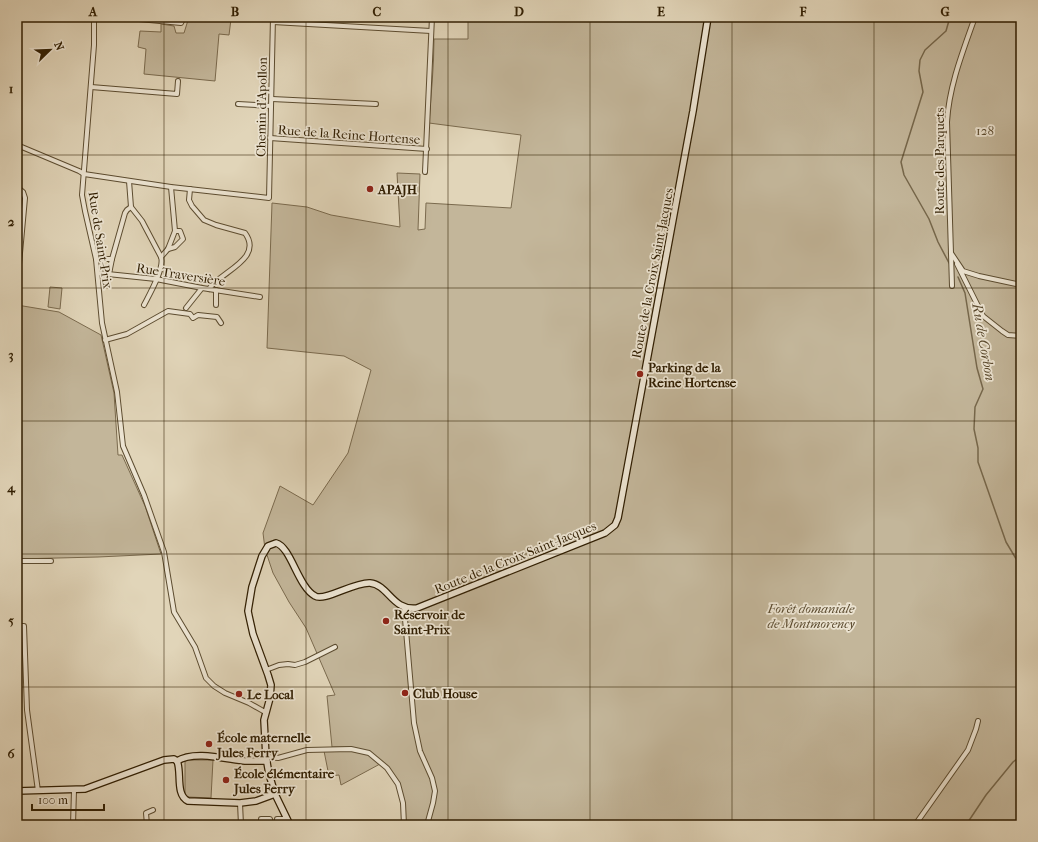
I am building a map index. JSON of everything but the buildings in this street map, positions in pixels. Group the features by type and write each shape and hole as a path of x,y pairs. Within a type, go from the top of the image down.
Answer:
{"street":[{"name":"Rue de Saint-Prix","path":"94,17 91,87 82,195 96,259 104,340 117,392 123,446 144,495 164,552 174,612 195,647 206,678 214,686 225,693 249,703 265,712"},
{"path":"118,17 181,23 184,17"},
{"name":"Chemin d'Apollon","path":"190,189 269,198 273,17"},
{"path":"425,172 432,17"},
{"name":"Route de la Croix Saint-Jacques","path":"404,607 417,608 605,533 615,525 618,518 685,156 708,17"},
{"name":"Route des Parquets","path":"952,286 950,252 948,105 952,86 976,17"},
{"path":"273,22 431,31"},
{"path":"91,87 177,94 178,81"},
{"path":"272,99 376,104"},
{"path":"238,104 271,106"},
{"name":"Rue de la Reine Hortense","path":"270,138 427,149"},
{"path":"17,145 79,170 84,174 190,189 189,200 204,220 245,233 249,241 249,248 243,261 218,279 209,289"},
{"path":"129,181 131,207 142,221 162,261 156,279 144,305"},
{"path":"17,187 23,192 25,198 17,286"},
{"path":"161,257 168,249 175,232 171,187"},
{"path":"109,274 125,213 126,210 131,207"},
{"path":"168,249 180,244 183,239 180,231 175,232"},
{"path":"950,252 983,316 1008,335 1021,336"},
{"path":"96,259 112,259"},
{"path":"957,264 963,271 1021,285"},
{"name":"Rue Traversière","path":"98,273 156,279 260,297"},
{"path":"186,308 202,288"},
{"path":"216,290 216,305"},
{"path":"104,340 127,334 168,311 190,314 194,318 198,315 217,317 221,323"},
{"path":"290,825 275,794 266,759 264,720 270,698 270,680 253,634 248,611 254,581 262,556 268,546 276,543 283,548 301,580 313,596 317,598 361,583 375,584 404,607 414,723 420,751 432,778 434,791 433,803 427,825"},
{"path":"17,561 51,561"},
{"path":"17,626 24,626 27,710 38,791"},
{"path":"266,670 280,665 295,665 305,662 335,647"},
{"path":"915,825 968,750 978,721"},
{"path":"17,791 74,790 89,788 164,760 174,759 177,761 183,758 208,756 246,761 282,757 307,750 352,748 370,753 387,768 398,784 403,803 404,825"},
{"path":"177,761 181,792 185,800 240,803 256,801 275,794"},
{"path":"73,825 74,790"},
{"path":"240,803 241,825"},
{"path":"147,825 146,813 153,810"},
{"path":"277,825 277,819 286,818 290,825"},
{"path":"261,825 261,819 270,819 271,825"}],"green space":[{"path":"189,17 231,19 229,35 219,34 215,81 144,74 146,49 138,47 140,31 161,32 161,24 174,26 176,33 184,33"},
{"name":"Forêt domaniale de Montmorency","path":"468,17 1021,17 1021,825 404,825 403,803 398,785 377,757 351,747 332,747 327,696 335,695 306,628 289,602 273,573 265,549 263,533 280,486 313,505 348,453 371,370 344,356 267,348 272,203 307,207 331,215 400,227 397,173 420,174 418,230 425,229 426,203 511,208 521,135 429,123 434,39 468,39"},
{"path":"50,287 62,288 60,309 48,307"},
{"path":"17,305 59,312 101,335 114,393 118,455 122,455 145,506 161,554 17,559"},
{"path":"349,750 368,753 380,764 341,785 339,775 329,776 324,751"},
{"path":"213,760 211,798 188,797 185,794 185,761"}],"waterway":[{"name":"Ru de Corbon","path":"949,263 938,242 929,219 904,175 901,162 923,92 919,71 920,60 925,50 946,31 950,17"},
{"name":"Ru de Corbon","path":"958,277 965,293 977,368 983,389 975,407 974,429 978,448 978,462 1006,542 1021,567"},
{"name":"Ru de Corbon","path":"1021,618 1017,626 1021,642"},
{"name":"Ru de Corbon","path":"1021,649 1017,655 1021,671"},
{"name":"Ru de Corbon","path":"966,825 986,795 1021,753"}],"place":[{"name":"APAJH","path":"370,189"},
{"name":"Parking de la Reine Hortense","path":"640,374"},
{"name":"Réservoir de Saint-Prix","path":"386,621"},
{"name":"Club House","path":"405,693"},
{"name":"Le Local","path":"239,694"},
{"name":"École maternelle Jules Ferry","path":"209,744"},
{"name":"École élémentaire Jules Ferry","path":"226,780"}],"park label":[{"name":"128","path":"985,130"}]}
